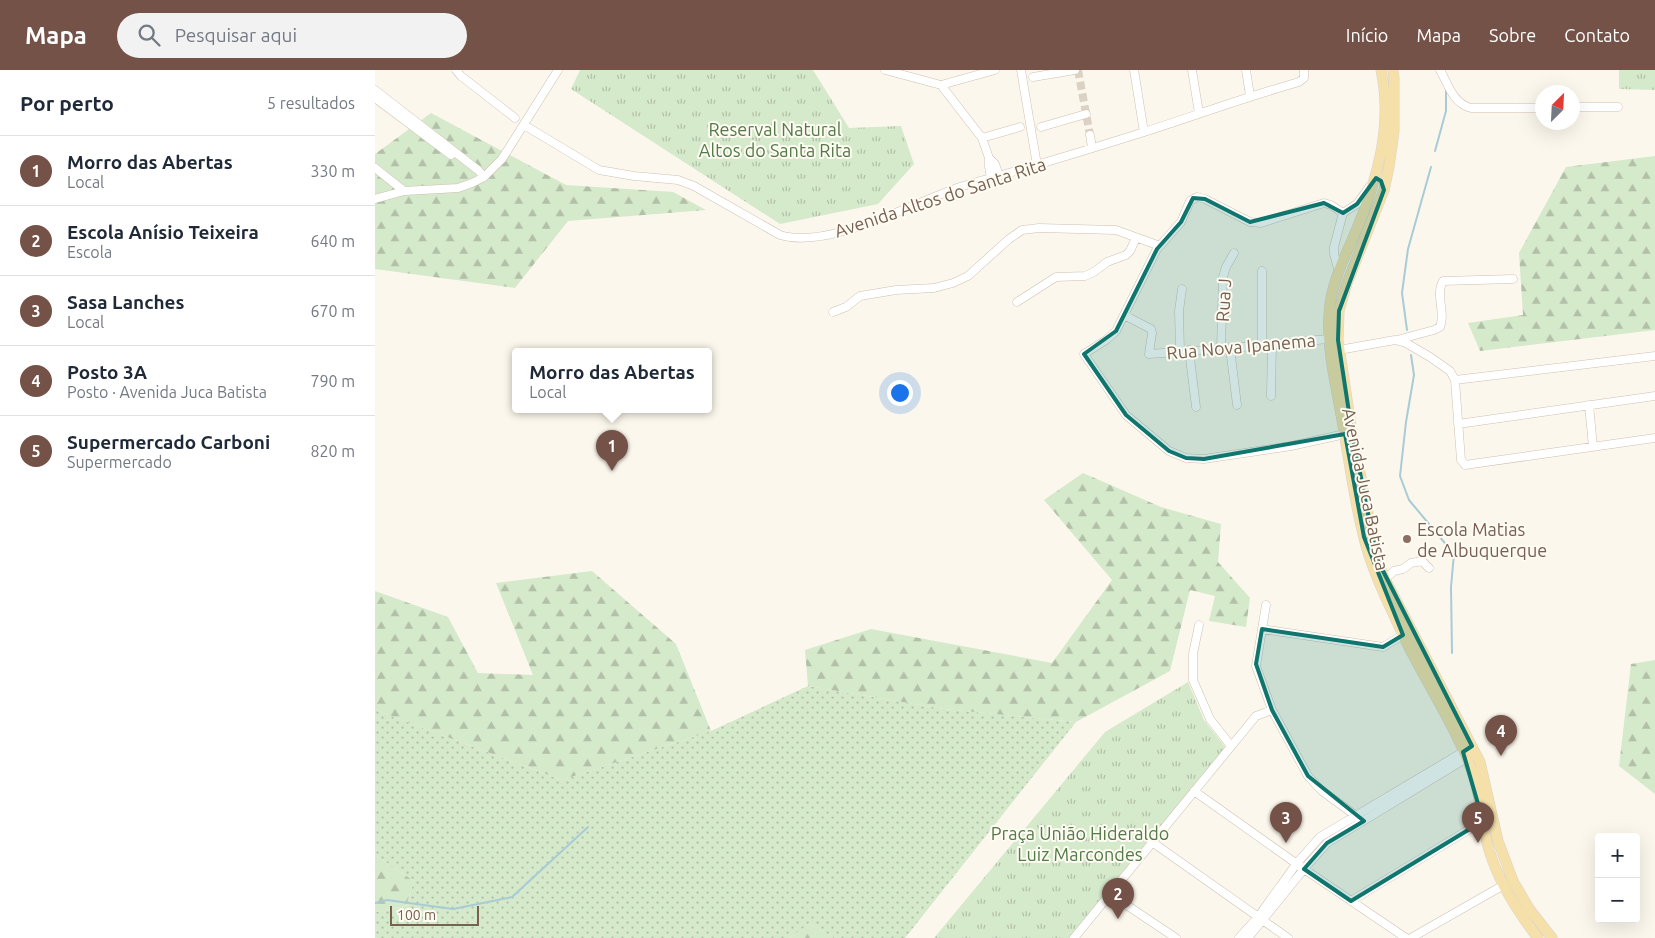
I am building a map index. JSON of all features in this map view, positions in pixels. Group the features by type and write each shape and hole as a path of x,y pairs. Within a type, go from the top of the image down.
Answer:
{"main road":[{"name":"Avenida Juca Batista","path":"1381,70 1386,90 1385,126 1379,169 1339,272 1329,312 1328,339 1363,537 1371,563 1403,635 1441,706 1469,752 1480,762 1498,841 1513,880 1530,910 1552,938"},
{"name":"Avenida Juca Batista","path":"1393,70 1394,131 1384,190 1347,283 1339,311 1339,350 1352,432 1377,559 1469,752 1489,849 1503,886 1538,938"},
{"path":"1376,178 1381,181 1384,190"},
{"path":"1345,256 1360,250"}],"street":[{"path":"456,70 515,118"},
{"path":"375,199 404,191 458,188 484,177 502,159 558,70"},
{"path":"885,70 941,85 995,70"},
{"path":"1021,70 1037,165"},
{"path":"1033,77 1075,70"},
{"path":"1134,70 1144,132"},
{"path":"1192,70 1199,113"},
{"path":"1246,70 1250,96"},
{"name":"Avenida Altos do Santa Rita","path":"523,125 599,170 634,176 677,180 694,186 780,235 802,238 871,223 919,202 961,187 1144,132 1250,96 1299,82 1303,78 1304,70"},
{"path":"1440,70 1457,102 1462,106 1471,108 1535,108"},
{"path":"941,85 982,138 995,177"},
{"path":"375,90 385,102 474,172 484,177"},
{"path":"375,98 385,102"},
{"path":"1580,107 1618,107"},
{"path":"1041,127 1086,114"},
{"path":"982,138 1020,126"},
{"path":"1090,136 1092,148"},
{"path":"375,168 404,191"},
{"path":"1339,272 1334,247 1343,212 1357,204 1376,178"},
{"path":"1343,212 1331,204 1324,203 1261,223 1250,222 1217,204 1197,197 1190,201 1181,222 1159,246 1139,282 1116,331 1084,354 1126,415 1169,451 1186,458 1204,459 1247,453 1291,446 1345,434"},
{"path":"833,312 846,307 860,296 896,290 934,288 953,283 968,276 1022,230 1039,228 1098,228 1116,230 1159,246"},
{"path":"1017,302 1056,277 1085,276 1107,262 1126,255 1136,238"},
{"path":"1334,247 1337,253 1345,256"},
{"name":"Rua J","path":"1221,349 1223,277 1234,253"},
{"path":"1262,271 1262,345"},
{"path":"1339,350 1395,340 1440,327 1442,321 1440,287 1443,281 1513,279"},
{"path":"1181,289 1179,311 1197,407"},
{"name":"Rua Nova Ipanema","path":"1124,315 1151,329 1149,354 1328,339"},
{"path":"1395,340 1406,343 1451,371 1455,380 1461,460 1465,465 1655,438"},
{"path":"1271,396 1272,344"},
{"path":"1230,348 1237,405"},
{"path":"1455,380 1655,356"},
{"path":"1458,424 1655,396"},
{"path":"1589,405 1593,447"},
{"path":"1385,579 1392,572 1406,568 1411,563 1421,561 1429,568"},
{"path":"1266,605 1257,666 1273,710 1308,776 1322,791 1363,821"},
{"path":"1199,625 1193,654 1193,680 1210,719 1231,746"},
{"path":"1262,629 1383,647 1403,635"},
{"path":"1074,938 1256,716 1273,710"},
{"path":"1248,938 1297,863 1320,837 1469,752"},
{"path":"1239,938 1260,919 1327,843 1469,752"},
{"path":"1194,791 1406,938"},
{"path":"1351,901 1483,821"},
{"path":"1152,842 1288,938"},
{"path":"1411,938 1503,886"},
{"path":"1110,894 1176,938"}],"highlighted area":[{"path":"1376,178 1381,181 1384,190 1339,311 1338,340 1352,432 1377,559 1472,746 1463,752 1483,821 1351,901 1304,869 1327,843 1364,821 1308,776 1272,710 1256,664 1262,629 1383,647 1403,635 1364,537 1345,434 1204,459 1186,458 1169,451 1126,415 1084,354 1116,331 1157,249 1181,222 1193,198 1205,199 1250,222 1324,203 1343,213 1357,204"}],"green space":[{"name":"Reserval Natural Altos do Santa Rita","path":"580,70 813,70 849,128 901,126 914,164 878,204 780,224 571,89"},
{"path":"1619,70 1655,70 1655,90 1619,89"},
{"path":"431,113 566,185 673,192 706,210 568,221 515,288 375,269 375,154"},
{"path":"1655,156 1655,330 1480,351 1468,323 1523,315 1519,253 1566,167"},
{"path":"1083,473 1161,507 1221,524 1218,562 1250,598 1246,627 1209,621 1215,596 1190,590 1170,671 1076,722 944,709 808,686 805,650 871,629 1052,663 1112,580 1044,500"},
{"path":"592,571 676,644 711,731 562,780 375,710 375,591 448,617 478,673 533,675 496,583"},
{"path":"1655,660 1655,794 1619,766 1631,664"},
{"name":"Praça União Hideraldo Luiz Marcondes","path":"1188,682 1204,720 1226,748 1069,938 934,938 1105,732"},
{"path":"808,686 944,709 1076,722 905,938 835,938 809,924 790,938 375,938 375,912 406,906 414,881 375,855 375,710 562,780 711,731"},
{"path":"375,855 414,881 406,906 375,912"},
{"path":"809,924 835,938 790,938"}],"waterway":[{"path":"1435,151 1446,111 1446,88"},
{"path":"1407,330 1402,293 1408,249 1431,167"},
{"path":"1411,355 1414,375 1400,476 1409,500 1454,554 1451,587 1452,653"},
{"path":"375,903 387,900 453,909 512,897 588,827"}],"tunnel":[{"path":"1078,70 1090,135"}],"place":[{"name":"Morro das Abertas","path":"612,471"},
{"name":"Escola Matias de Albuquerque","path":"1407,539"},
{"name":"Posto 3A","path":"1501,756"},
{"name":"Sasa Lanches","path":"1286,843"},
{"name":"Supermercado Carboni","path":"1478,843"},
{"name":"Escola Anísio Teixeira","path":"1118,919"}]}
